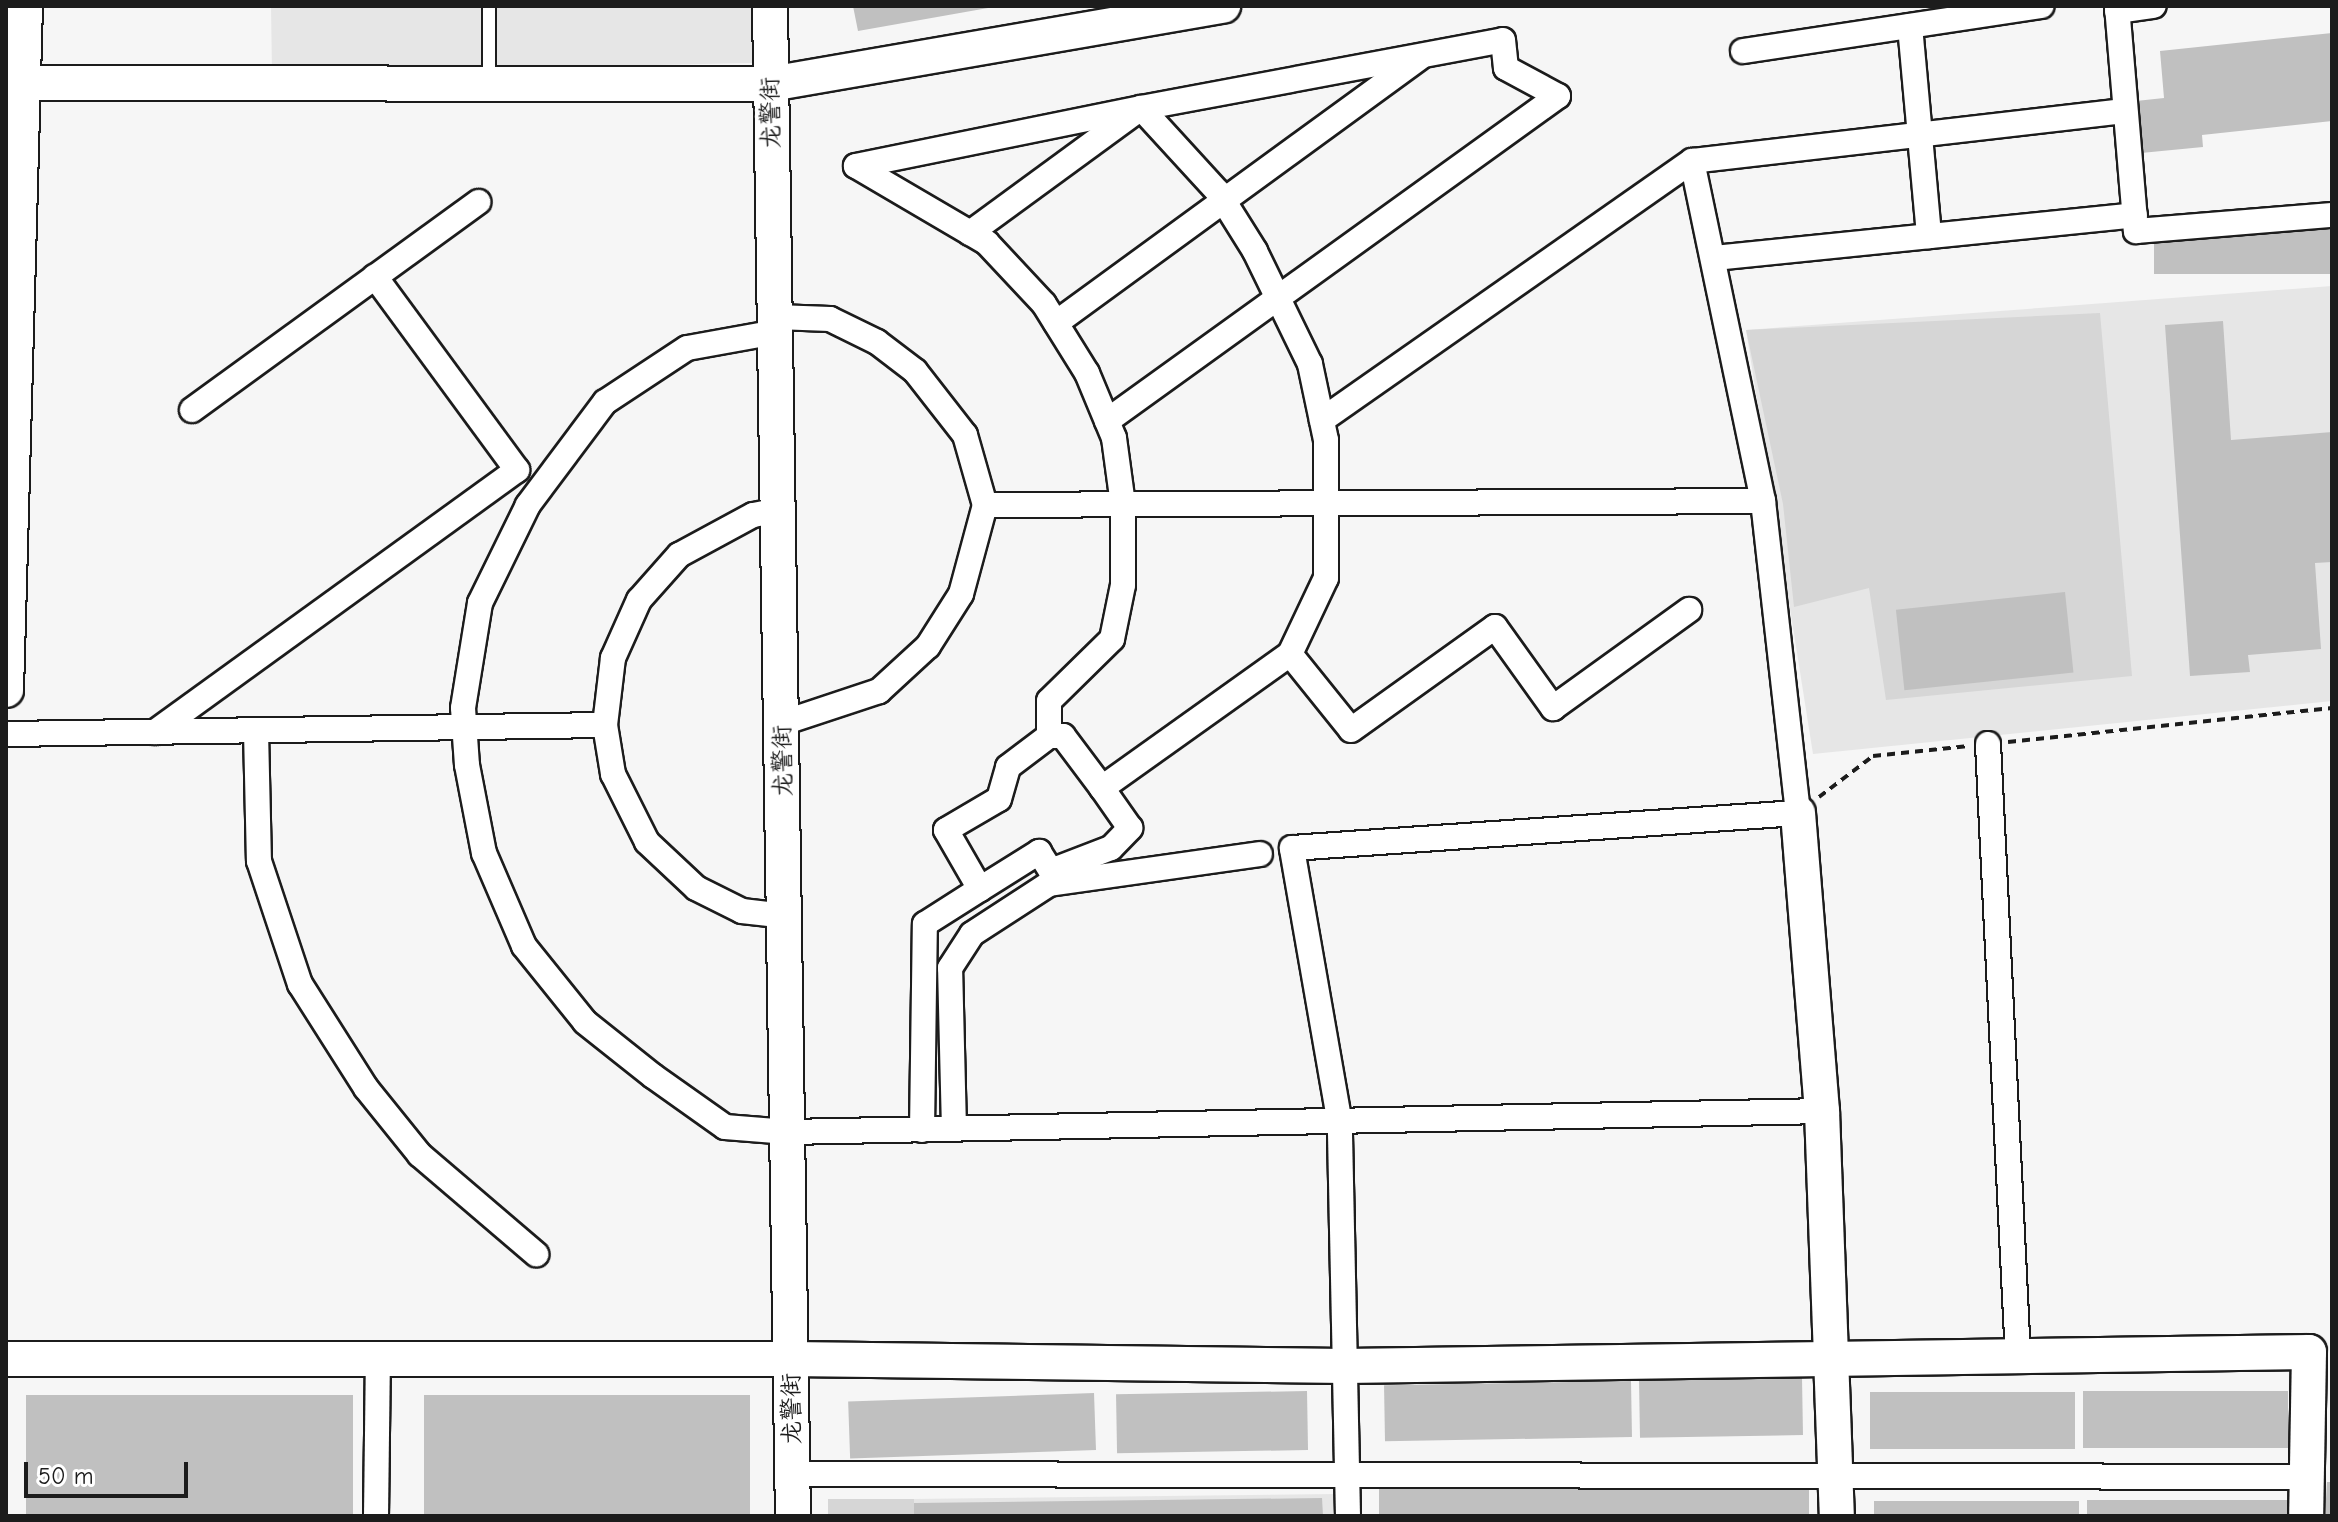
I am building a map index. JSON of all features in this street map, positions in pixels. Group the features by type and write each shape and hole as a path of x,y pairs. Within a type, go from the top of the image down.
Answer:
{"street":[{"path":"6,690 10,447 26,83 25,6"},
{"name":"龙警街","path":"770,6 793,1516"},
{"path":"26,83 770,84 1223,6"},
{"path":"1743,51 2042,6"},
{"path":"2140,210 2125,111 2117,8 2154,6"},
{"path":"1910,26 1929,236"},
{"path":"1049,736 1049,701 1112,639 1123,585 1123,505 1107,421 1087,373 1056,323 987,243 856,166 1141,108 1503,40 1506,68 1558,96 1107,421"},
{"path":"1056,323 1425,54"},
{"path":"1102,788 1290,654 1326,578 1322,420 1310,364 1279,296 1224,201 1141,108"},
{"path":"970,233 1141,108"},
{"path":"1322,420 1692,161 2125,111"},
{"path":"1692,161 1763,501 1798,813 1822,1111 1837,1516"},
{"path":"192,410 478,202"},
{"path":"1714,258 2140,210 2332,215"},
{"path":"375,277 517,470 542,486"},
{"path":"782,723 879,691 928,646 961,594 985,505 965,435 915,371 877,342 830,319 776,324 687,348 605,402 542,486 480,603 465,728 484,853 524,946 585,1022 725,1127 788,1132 1340,1124 1822,1111"},
{"path":"155,732 517,470"},
{"path":"985,505 1763,501"},
{"path":"779,510 753,515 679,555 639,600 613,658 605,725 613,774 647,842 696,888 742,911 785,916"},
{"path":"1290,654 1351,730 1495,627 1553,708 1689,610"},
{"path":"6,734 605,725"},
{"path":"256,731 259,861 300,984 366,1088 420,1155 536,1254"},
{"path":"922,1130 925,924 1039,852 1051,871 1111,848 1130,828 1063,736 1049,736 1008,767 999,799 946,830 980,889"},
{"path":"1988,744 2018,1357"},
{"path":"1348,1516 1340,1124 1292,848 1798,813"},
{"path":"954,1129 950,968 972,934 1049,884 1260,854"},
{"path":"6,1359 791,1359 1345,1366 2309,1352 2306,1516"},
{"path":"376,1516 378,1360"},
{"path":"793,1474 2307,1477"}],"lane":[{"path":"489,6 489,84"}],"path":[{"path":"1798,813 1873,756 2332,708"}],"shaded area":[{"path":"271,6 752,6 753,63 272,73"},
{"path":"2332,286 2332,701 1813,754 1746,330"},
{"path":"2100,313 2132,676 1886,700 1869,588 1794,607 1783,504 1746,330"},
{"path":"1336,1494 1337,1516 828,1516 828,1500"},
{"path":"828,1499 914,1499 914,1516 828,1516"}],"building":[{"path":"853,6 988,6 988,8 858,31"},
{"path":"2332,33 2332,121 2202,135 2203,147 2141,153 2136,101 2164,98 2160,51"},
{"path":"2154,229 2332,229 2332,274 2154,274"},
{"path":"2223,321 2231,440 2332,432 2332,562 2315,563 2321,649 2248,655 2250,672 2190,676 2165,325"},
{"path":"2065,592 2073,673 1904,690 1896,610"},
{"path":"1802,1378 1803,1435 1640,1438 1639,1381"},
{"path":"1631,1381 1632,1437 1385,1441 1384,1385"},
{"path":"1307,1391 1308,1450 1117,1453 1116,1394"},
{"path":"2083,1391 2288,1391 2288,1448 2083,1448"},
{"path":"1870,1392 2075,1392 2075,1449 1870,1449"},
{"path":"1094,1393 1096,1450 850,1459 848,1402"},
{"path":"26,1395 353,1395 353,1516 26,1516"},
{"path":"424,1395 750,1395 750,1516 424,1516"},
{"path":"2327,1482 2332,1482 2332,1516 2325,1516"},
{"path":"1379,1489 1809,1489 1809,1516 1379,1516"},
{"path":"1322,1498 1323,1516 914,1516 914,1503"},
{"path":"2087,1500 2292,1500 2292,1516 2087,1516"},
{"path":"1874,1501 2079,1501 2079,1516 1874,1516"}]}
